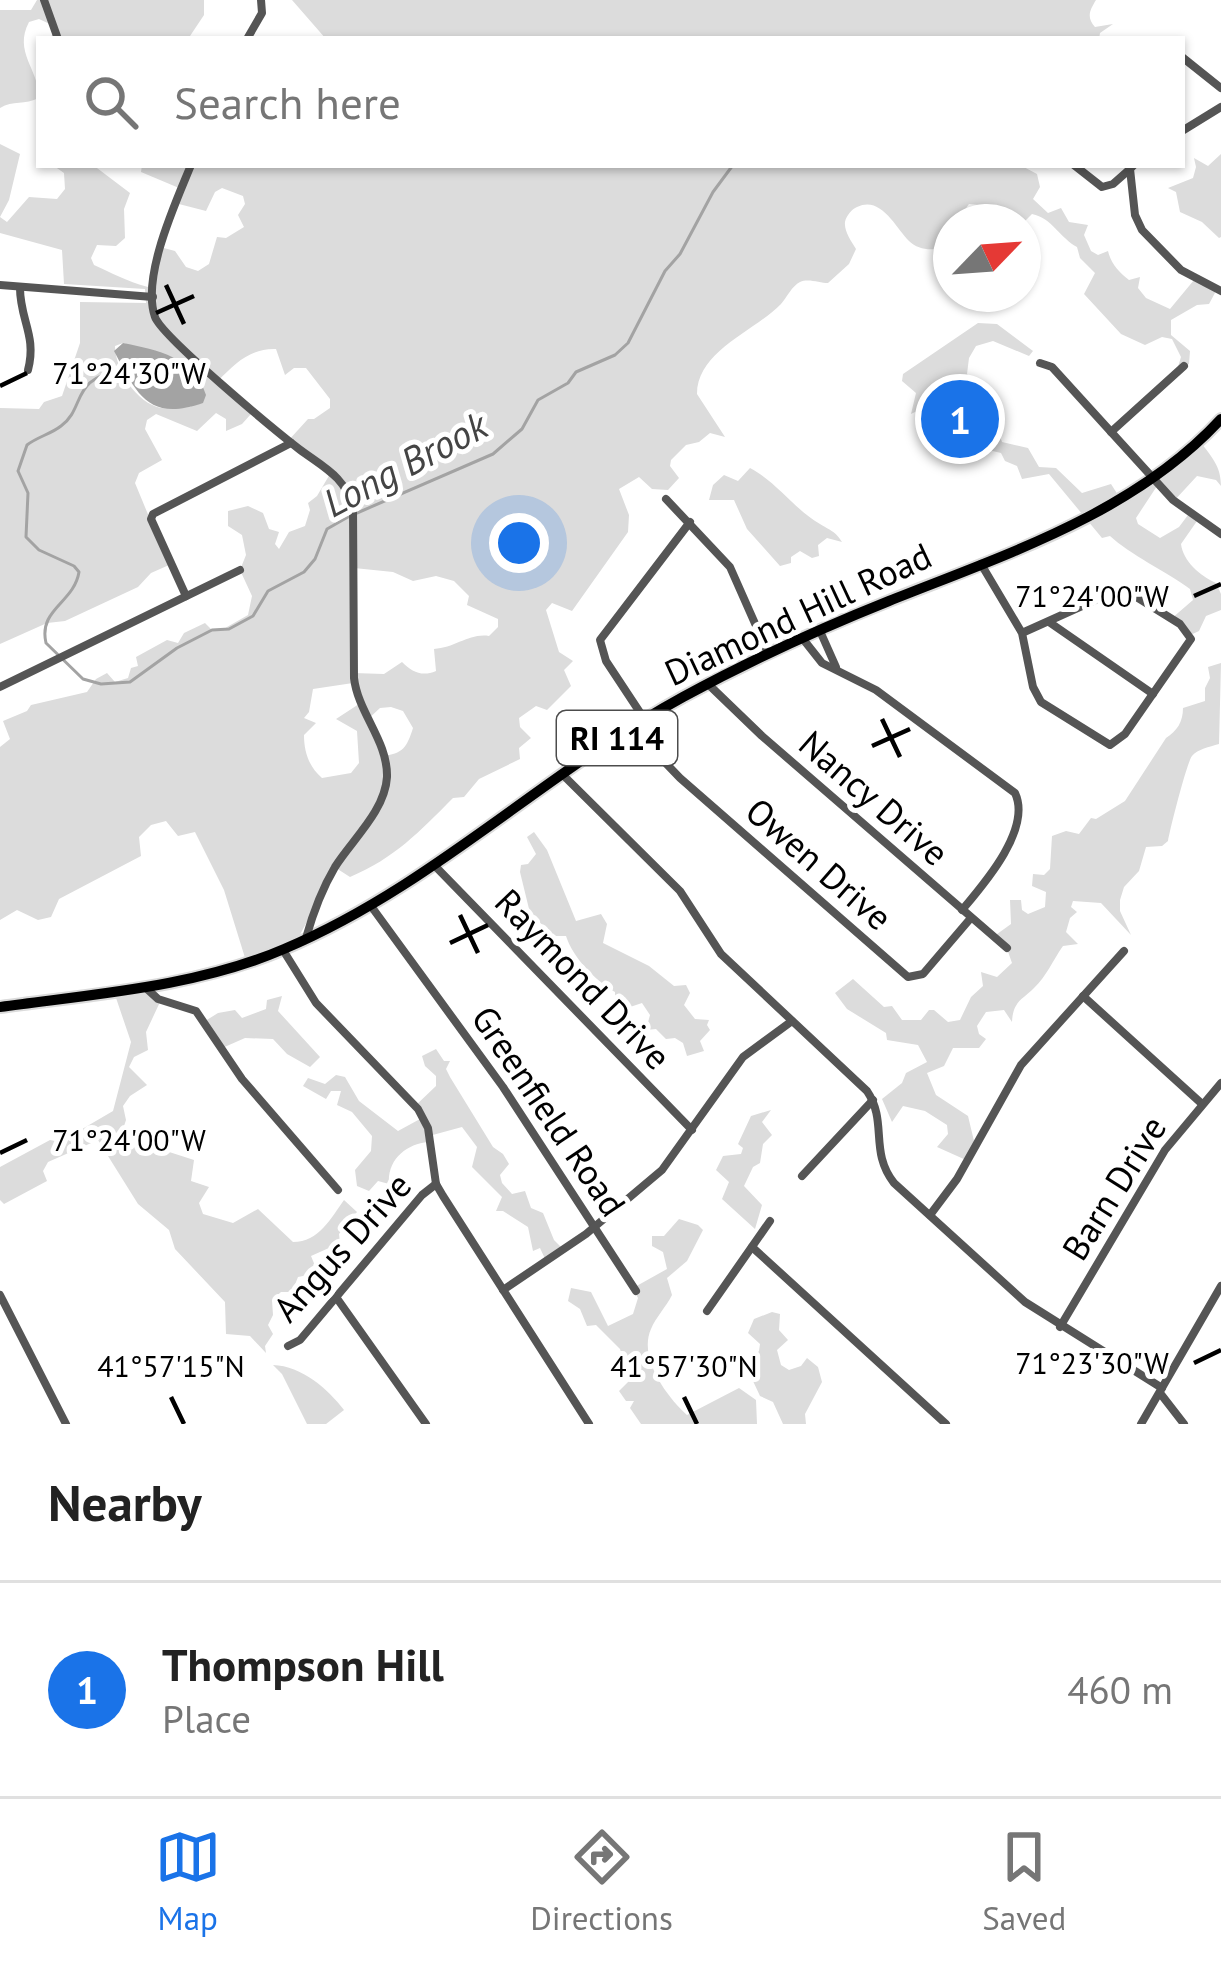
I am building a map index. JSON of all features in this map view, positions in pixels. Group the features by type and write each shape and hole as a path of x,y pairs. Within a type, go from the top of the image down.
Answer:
{"main road":[{"name":"Diamond Hill Road","path":"0,1007 145,987 227,968 306,939 435,866 632,728 708,684 1075,523 1154,476 1221,419"}],"street":[{"path":"44,0 57,36"},
{"path":"250,36 262,13 261,0"},
{"path":"1185,59 1221,88"},
{"path":"1185,129 1221,106"},
{"path":"190,168 164,235 153,297 160,327 292,443 337,475 351,499 355,688 387,772 381,799 333,870 306,939"},
{"path":"1078,168 1102,187 1131,168"},
{"path":"1132,168 1138,224 1181,270 1221,291"},
{"path":"0,285 153,297"},
{"path":"20,288 22,313 32,340 28,370"},
{"path":"1040,363 1052,367 1184,509 1221,535"},
{"path":"1112,431 1184,366"},
{"path":"186,596 153,514 292,443"},
{"path":"666,499 730,567 769,654"},
{"path":"645,720 606,662 599,640 690,522"},
{"path":"981,564 1022,633 1033,687 1041,702 1110,745 1119,740 1189,645 1189,633 1180,624 1122,589 1022,633"},
{"path":"0,687 240,571"},
{"path":"1049,622 1153,694"},
{"path":"820,631 837,668"},
{"path":"803,639 815,658 886,697 1010,788 1018,799 1019,813 1002,857 962,910"},
{"name":"Nancy Drive","path":"708,684 1007,949"},
{"name":"Owen Drive","path":"632,728 680,778 908,976 923,974 970,919"},
{"path":"563,775 680,891 713,945 873,1100 882,1165 894,1183 1060,1327 1161,1390 1184,1424"},
{"name":"Raymond Drive","path":"435,866 692,1130"},
{"name":"Greenfield Road","path":"371,906 480,1054 637,1291"},
{"path":"283,950 316,1003 418,1109 431,1139 436,1184 589,1424"},
{"path":"930,1215 957,1179 1021,1065 1124,951"},
{"path":"145,987 158,999 196,1011 242,1079 338,1190"},
{"path":"1083,996 1201,1103"},
{"path":"503,1290 564,1251 662,1170 743,1057 792,1021"},
{"name":"Barn Drive","path":"1060,1327 1165,1150 1221,1083"},
{"path":"802,1176 873,1100"},
{"name":"Angus Drive","path":"288,1346 300,1340 436,1184"},
{"path":"707,1311 770,1221"},
{"path":"752,1247 946,1424"},
{"path":"1142,1424 1221,1286"},
{"path":"0,1294 66,1424"},
{"path":"335,1297 426,1424"}],"shaded area":[{"path":"37,0 204,0 204,15 190,36 52,36 54,26 39,19 29,22 24,42 36,99 0,108 0,10 31,10"},
{"path":"292,0 1096,0 1092,23 1095,27 1113,24 1100,36 323,36"},
{"path":"0,144 20,154 0,217"},
{"path":"1221,154 1219,238 1202,222 1180,212 1176,192 1168,188 1193,178 1194,158 1208,166"},
{"path":"57,168 97,168 130,193 124,209 125,238 116,246 97,245 91,258 94,265 148,287 160,247 175,251 186,267 198,271 209,264 217,237 226,238 244,227 238,215 245,204 243,196 222,188 206,211 175,203 179,188 141,172 142,168 1026,168 1037,174 1040,187 1033,199 1038,204 933,204 933,249 912,243 881,209 866,204 855,208 845,222 856,249 849,264 828,283 807,280 797,284 770,314 706,366 697,394 725,437 710,433 686,445 671,460 679,478 668,490 652,489 639,477 619,489 629,515 628,532 572,611 552,603 546,610 559,652 573,661 564,670 571,686 547,710 536,706 519,718 520,727 531,738 519,748 520,759 479,779 464,797 453,798 380,861 350,877 336,868 296,942 246,961 224,890 195,832 178,836 166,821 151,825 139,837 141,856 59,899 51,917 38,920 17,910 0,920 0,747 10,739 3,721 31,705 87,692 107,673 115,682 128,678 131,668 138,666 136,657 167,640 178,643 184,633 205,623 220,631 248,615 252,596 240,570 246,555 242,535 228,526 228,511 248,506 263,513 269,529 279,532 275,544 279,549 289,532 305,526 308,503 330,474 288,441 308,419 330,408 330,399 306,368 294,368 285,375 276,349 267,349 244,358 218,381 251,414 242,424 226,431 226,419 216,413 197,431 156,414 147,420 145,429 162,460 139,473 135,483 169,565 151,573 138,587 0,644 0,408 39,409 44,402 62,396 80,343 80,302 146,303 145,289 64,284 62,250 0,233 0,217 7,222 29,197 57,199 65,189 64,173","holes":["123,343 178,359 191,407 161,408 135,392 123,374 115,346","354,568 393,572 413,581 436,576 454,581 469,596 467,605 498,619 498,627 489,636 434,649 436,671 418,672 402,662 384,674 353,673","353,683 359,704 336,719 357,731 359,763 351,773 322,778 305,747 304,735 316,723 304,718 313,689","380,708 403,711 413,728 409,740 395,753 382,756 367,720"]},
{"path":"1041,206 1048,213 1061,208 1069,222 1088,225 1084,235 1091,251 1098,255 1108,251 1129,280 1140,277 1138,288 1146,298 1170,309 1194,280 1216,291 1209,304 1197,305 1171,320 1171,335 1190,351 1189,364 1177,370 1181,357 1172,339 1162,337 1145,345 1121,334 1084,294 1095,273 1080,258 1077,247 1041,217"},
{"path":"978,323 997,324 1033,351 1029,356 993,341 976,346 969,358 967,374 985,396 1002,442 1028,448 1039,467 1056,468 1082,493 1111,484 1118,495 1200,441 1219,472 1221,486 1216,480 1197,476 1173,502 1157,486 1136,518 1160,538 1188,515 1197,521 1181,544 1182,550 1221,594 1221,610 1206,616 1199,631 1186,637 1171,619 1193,600 1190,589 1110,536 1102,538 1049,474 1022,479 1017,466 1005,461 1001,453 976,447 943,407 929,405 911,414 916,393 902,381 903,374"},
{"path":"123,343 184,364 200,382 206,395 203,403 169,409 146,400 114,351"},
{"path":"750,468 842,542 827,538 818,545 819,556 812,558 800,551 791,563 780,566 747,529 734,500 709,500 713,485 724,475 738,481"},
{"path":"1221,663 1219,744 1192,756 1168,841 1146,847 1139,871 1124,887 1120,911 1131,935 1101,903 1073,901 1071,907 1077,912 1066,932 1078,944 1063,946 1042,979 1016,1005 1012,1022 1004,1010 986,1012 977,1026 986,1039 979,1048 953,1048 944,1066 927,1073 936,1095 968,1116 974,1141 966,1160 937,1147 948,1134 947,1125 925,1111 903,1106 892,1122 882,1099 902,1083 906,1073 927,1062 918,1045 887,1040 886,1033 847,1009 835,993 853,979 884,1007 892,1006 902,1020 921,1020 934,1010 948,1022 960,1020 971,997 983,986 981,972 997,977 1012,963 1006,946 993,937 1011,924 1010,900 1021,900 1028,914 1045,907 1046,892 1032,886 1033,874 1044,875 1050,869 1052,836 1066,831 1079,834 1091,818 1125,801 1179,726 1183,708 1205,701 1208,667"},
{"path":"534,832 547,850 576,921 601,914 607,924 603,943 649,966 674,986 686,985 690,993 684,1005 695,1019 709,1020 710,1030 700,1041 704,1051 687,1056 683,1043 666,1039 656,1029 646,1030 650,1015 642,1003 627,1008 615,1003 615,992 586,968 566,936 554,936 530,913 520,872 521,865 536,854 527,837"},
{"path":"147,986 160,1002 146,1032 148,1050 134,1057 129,1067 147,1085 123,1106 122,1132 132,1140 194,1160 191,1181 209,1187 199,1203 203,1214 233,1223 258,1209 293,1242 317,1233 344,1200 357,1212 339,1234 340,1243 311,1256 318,1273 298,1277 292,1292 281,1292 272,1300 268,1325 273,1334 266,1353 250,1336 226,1334 225,1302 175,1249 169,1230 138,1204 98,1140 48,1162 43,1171 47,1181 4,1204 0,1200 0,1167 50,1140 60,1142 113,1111 131,1042 114,992"},
{"path":"282,996 278,1011 320,1057 310,1067 273,1039 245,1038 220,1049 202,1023 235,1010 242,1018 266,1009 267,1000"},
{"path":"436,1049 444,1061 450,1061 446,1069 450,1077 493,1147 509,1164 500,1175 502,1183 512,1194 525,1191 531,1208 543,1213 554,1240 564,1250 546,1261 540,1248 533,1251 528,1227 496,1211 502,1197 472,1167 477,1147 462,1127 429,1136 428,1142 406,1150 391,1167 389,1184 378,1181 369,1191 357,1186 355,1170 371,1151 372,1136 352,1112 337,1105 341,1091 331,1091 326,1099 303,1086 308,1078 325,1084 336,1075 345,1077 359,1101 398,1131 420,1119 414,1107 436,1086 436,1076 422,1056"},
{"path":"771,1110 762,1122 772,1135 744,1186 762,1205 755,1229 722,1199 729,1182 716,1170 723,1156 741,1154 743,1148 738,1144 751,1116"},
{"path":"679,1219 703,1230 687,1261 667,1278 672,1295 651,1329 651,1364 663,1388 687,1415 739,1388 756,1400 757,1424 641,1424 630,1408 634,1401 626,1401 619,1391 630,1380 620,1349 596,1325 587,1326 580,1309 568,1301 571,1288 591,1292 608,1326 633,1314 638,1298 633,1288 667,1269 663,1252 652,1246 652,1236 664,1236"},
{"path":"780,1314 779,1330 788,1340 777,1350 781,1365 789,1370 807,1358 818,1367 822,1382 805,1414 806,1424 783,1424 773,1402 760,1396 746,1366 759,1351 760,1344 748,1333 754,1319"},
{"path":"273,1365 313,1380 344,1410 326,1424 307,1424"}],"waterway":[{"name":"Long Brook","path":"357,513 493,454 522,429 538,400 568,383 576,372 615,355 628,343 665,271 731,168"},
{"name":"Long Brook","path":"122,371 105,374 86,386 69,419 27,445 18,471 28,493 26,537 39,550 79,572 45,631 46,643 83,679 101,684 130,682 177,648 253,616 268,591 304,572 327,529 348,517"}],"place":[{"name":"Thompson Hill","path":"960,419"}]}
